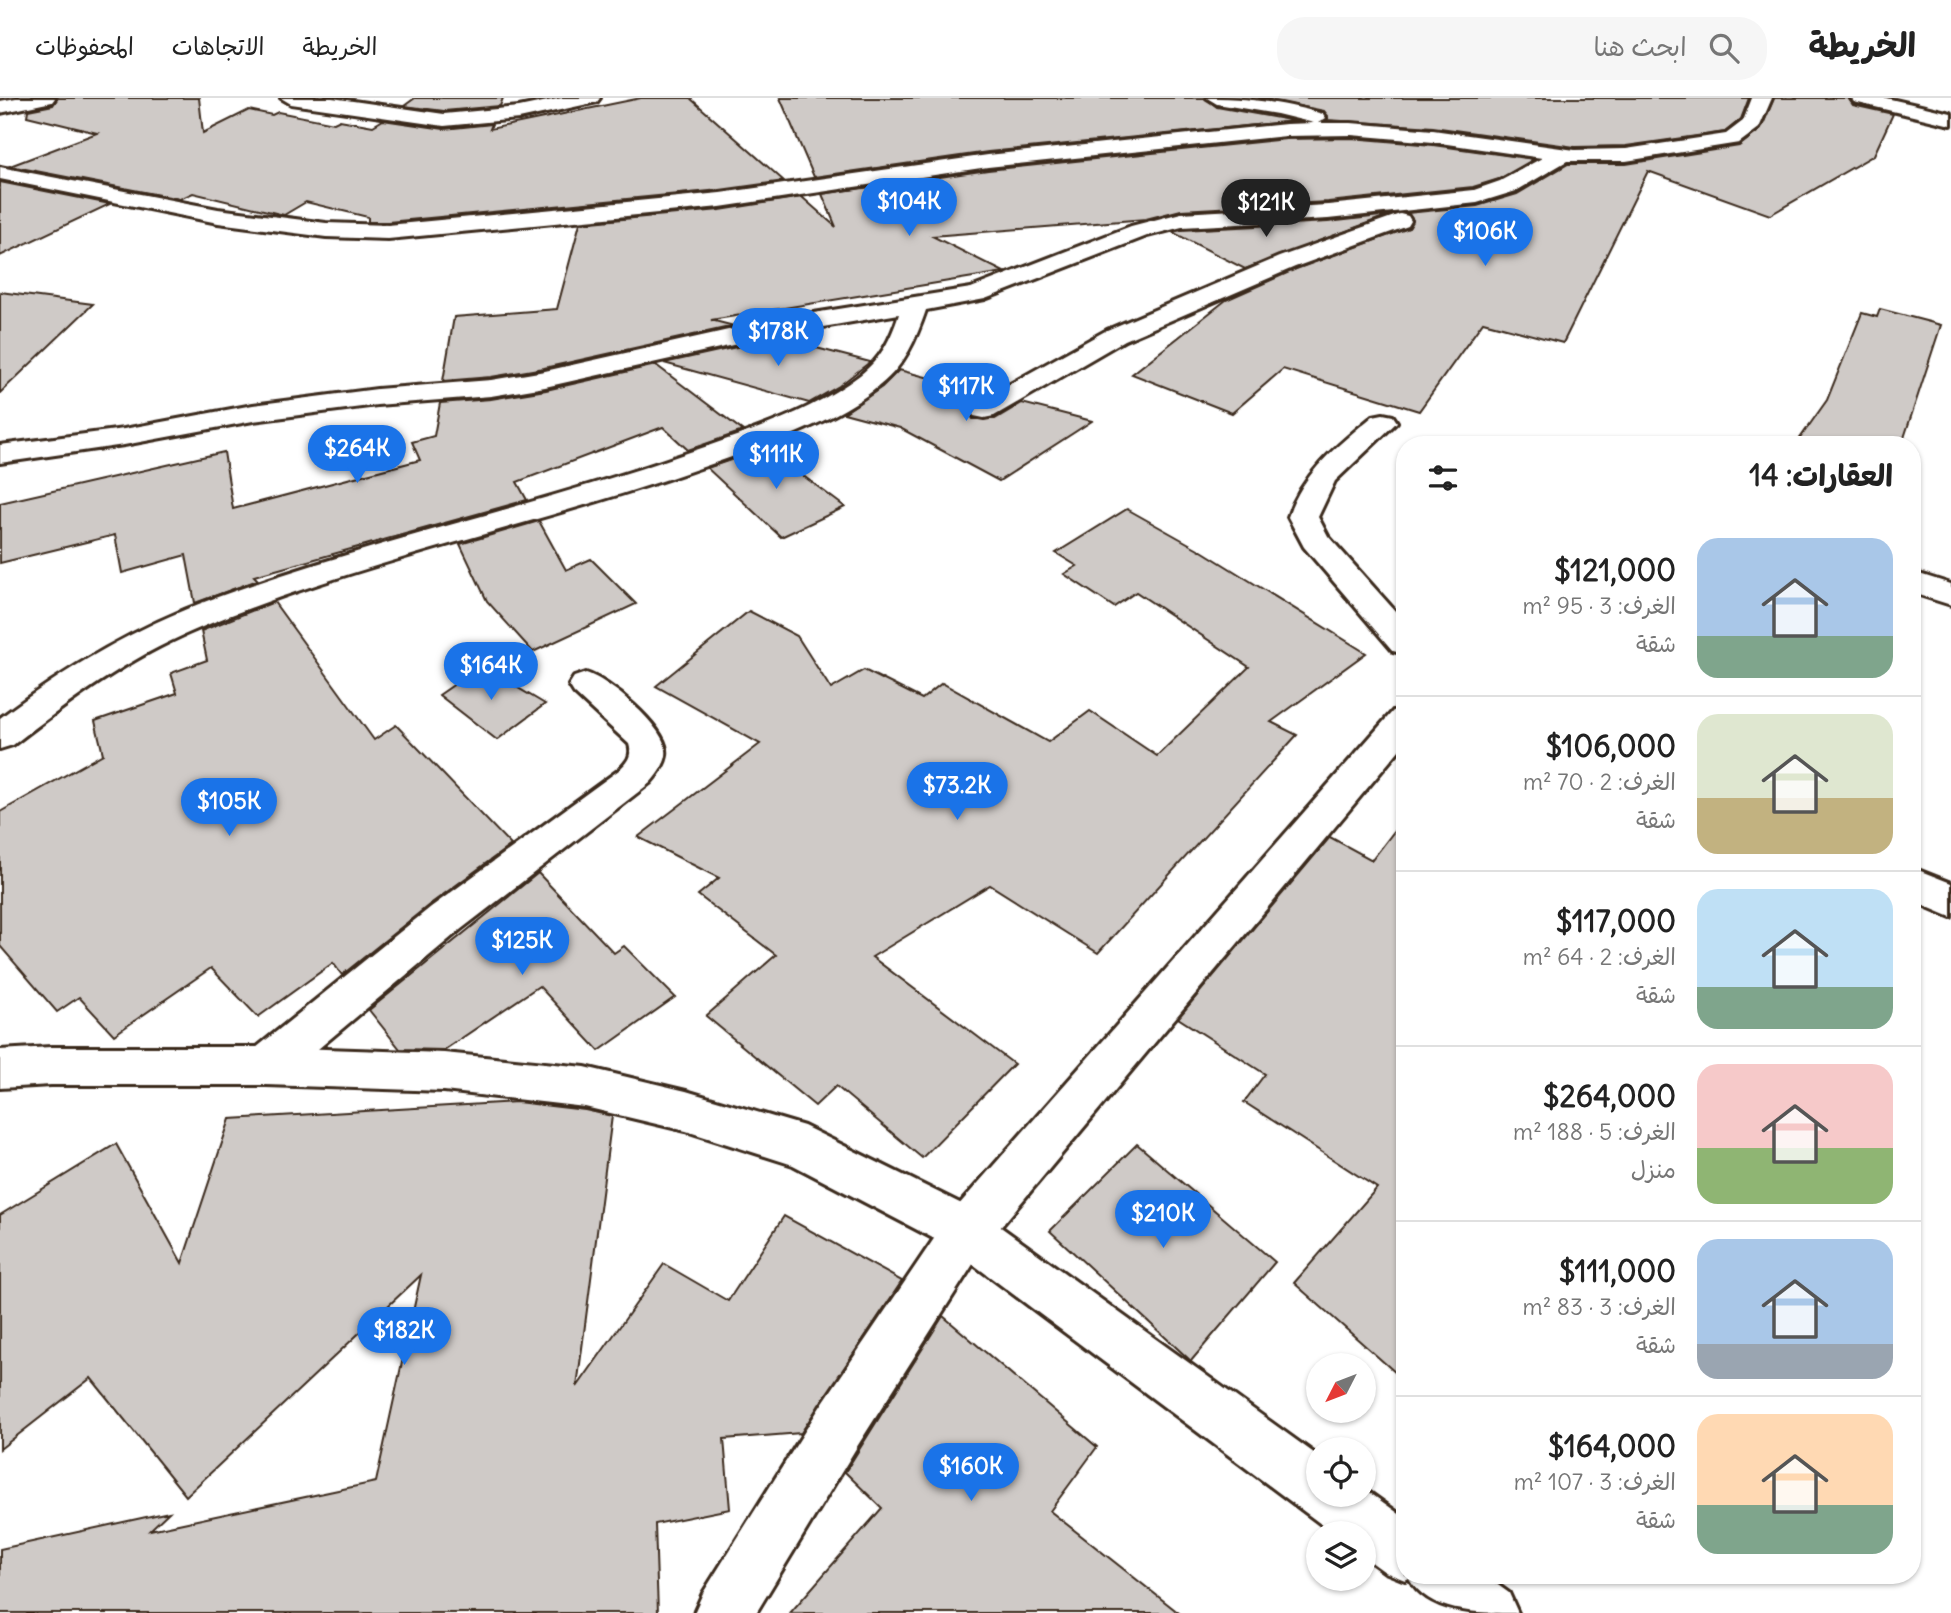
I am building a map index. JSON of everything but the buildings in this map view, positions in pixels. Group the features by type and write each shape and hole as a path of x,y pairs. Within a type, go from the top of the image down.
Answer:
{"street":[{"path":"0,107 46,98"},
{"path":"291,98 444,120 519,113 590,98"},
{"path":"1217,98 1279,108 1351,129"},
{"path":"0,173 218,216 326,230 388,232 720,200 988,161 1286,131 1351,129 1433,136 1582,157 1626,155 1732,139 1752,124 1762,98"},
{"path":"1861,98 1951,119"},
{"path":"0,454 124,437 253,414 377,397 491,388 545,379 782,326 976,294 1139,232 1181,220 1328,212 1478,196 1508,186 1562,155"},
{"path":"984,410 1116,335 1298,258 1454,200"},
{"path":"0,736 48,699 114,656 183,623 277,589 447,534 648,478 723,452 801,419 832,404 881,371 904,338 915,305"},
{"path":"1382,422 1325,471 1306,500 1303,517 1315,540 1396,633"},
{"path":"1921,585 1951,595"},
{"path":"266,1066 363,983 545,841 632,780 643,767 649,751 644,736 586,685"},
{"path":"723,1613 839,1426 967,1231 1396,730"},
{"path":"1921,887 1951,901"},
{"path":"0,1069 51,1066 266,1066 444,1072 585,1087 686,1111 804,1147 967,1231 1306,1480"},
{"path":"1343,1507 1396,1545"},
{"path":"1449,1584 1489,1613"}]}
